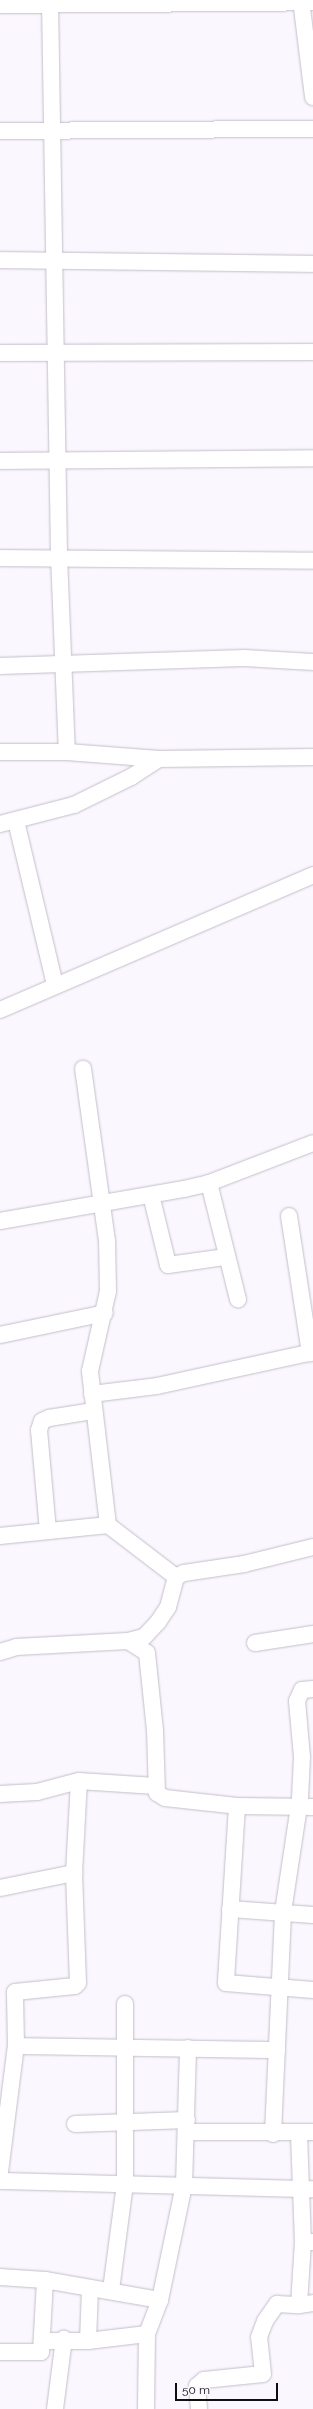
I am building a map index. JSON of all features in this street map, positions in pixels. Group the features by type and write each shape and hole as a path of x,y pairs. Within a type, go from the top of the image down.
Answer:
{"street":[{"path":"50,2 59,460 59,556 68,752"},
{"path":"0,5 50,2 305,2 313,97"},
{"path":"0,131 313,129"},
{"path":"0,260 313,264"},
{"path":"0,353 313,352"},
{"path":"0,461 313,458"},
{"path":"0,558 59,556 313,560"},
{"path":"0,666 63,666 244,658 313,662"},
{"path":"0,752 68,752 159,759 313,757"},
{"path":"0,824 16,821 27,815 74,805 131,777 159,759"},
{"path":"16,821 55,985"},
{"path":"0,1010 55,985 124,959 313,875"},
{"path":"83,1069 103,1205 108,1284 105,1313 90,1371 93,1411 108,1525"},
{"path":"0,1221 103,1205 209,1183 313,1143"},
{"path":"209,1183 226,1257 238,1299"},
{"path":"151,1196 168,1265 226,1257"},
{"path":"92,1394 157,1386 311,1352 289,1216"},
{"path":"0,1335 105,1313"},
{"path":"48,1531 39,1430 42,1422 49,1418 93,1411"},
{"path":"0,1536 108,1525 176,1577"},
{"path":"0,1652 16,1647 128,1641 144,1637 158,1622 168,1607 176,1577 184,1573 283,1556 313,1547"},
{"path":"255,1643 313,1634"},
{"path":"128,1641 148,1653 155,1730 155,1786 158,1795 165,1798 237,1806 306,1807"},
{"path":"272,2134 281,1988 283,1912 306,1807 297,1701 302,1690 313,1689"},
{"path":"0,1794 37,1792 79,1781 155,1786"},
{"path":"0,2172 16,2046 15,1992 75,1986 78,1983 74,1873 79,1781"},
{"path":"237,1806 226,1983 313,1990"},
{"path":"0,1888 74,1873"},
{"path":"230,1909 313,1915"},
{"path":"111,2290 125,2183 124,2050 126,2004"},
{"path":"16,2046 124,2050 188,2048 277,2050"},
{"path":"146,2409 147,2334 160,2300 184,2185 187,2126 188,2048"},
{"path":"74,2124 124,2123 187,2126 272,2134 306,2133 308,2242 306,2304 277,2304 265,2321 259,2338 263,2374 204,2380 197,2386 199,2409"},
{"path":"0,2181 125,2183 307,2190"},
{"path":"0,2277 45,2280 111,2290 160,2300"},
{"path":"0,2352 41,2352 45,2280"},
{"path":"88,2341 90,2288"},
{"path":"42,2341 64,2339 88,2341 147,2334"},
{"path":"55,2409 64,2339"}]}
